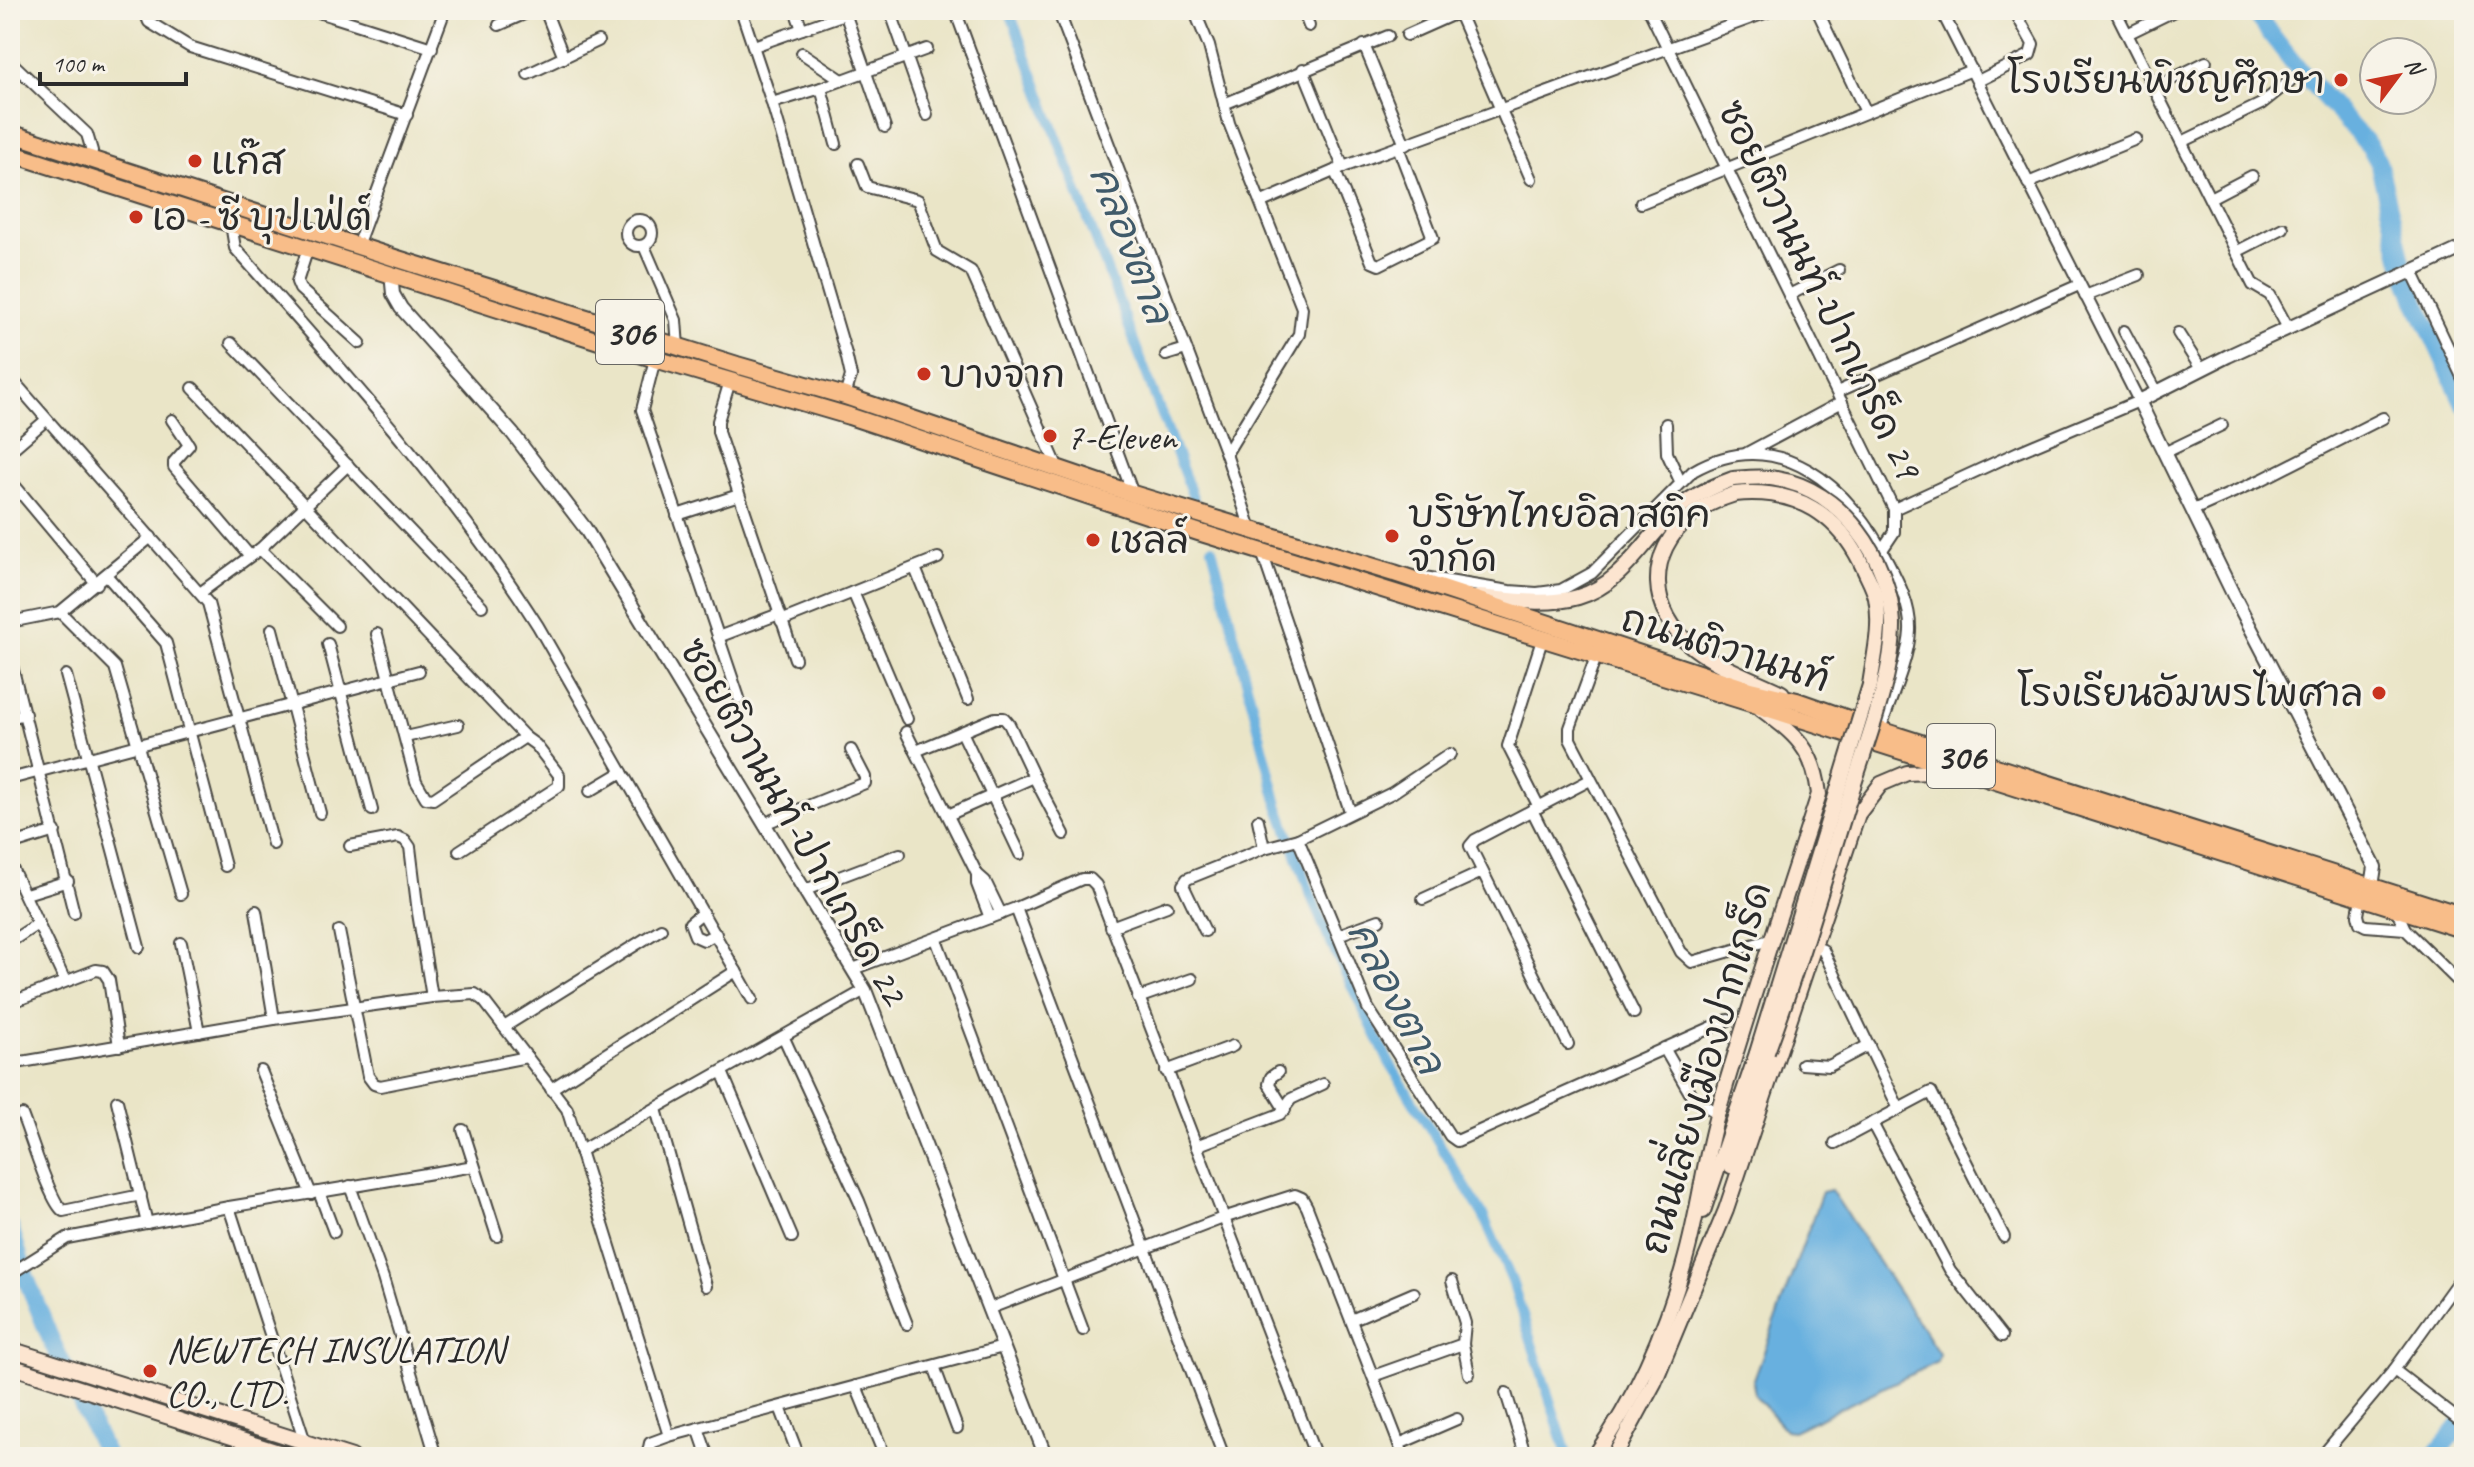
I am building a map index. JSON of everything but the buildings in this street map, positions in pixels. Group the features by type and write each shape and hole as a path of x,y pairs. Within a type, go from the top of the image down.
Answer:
{"main road":[{"name":"ถนนติวานนท์","path":"10,133 357,246 393,266 655,359 849,416 1061,488 1961,771 2366,892 2464,916"},
{"name":"ถนนติวานนท์","path":"10,153 308,248 393,266 845,396 1133,494 1394,573 1750,690 1797,701 2366,892 2396,909 2464,930"},
{"path":"1459,596 1549,601 1589,593 1630,564 1680,507 1706,490 1734,486 1799,500 1820,512 1853,547 1876,596 1879,626 1870,685 1762,1052 1706,1258"},
{"path":"1734,486 1700,509 1674,533 1664,548 1659,564 1659,596 1672,625 1692,646 1797,701"},
{"path":"1757,705 1796,735 1809,753 1819,794"},
{"name":"ถนนเลี่ยงเมืองปากเกร็ด","path":"1614,1457 1654,1383 1726,1210 1858,814 1881,784 1907,773 1961,771"},
{"path":"1819,794 1826,788 1842,788 1852,800 1856,823"},
{"name":"ถนนเลี่ยงเมืองปากเกร็ด","path":"1594,1457 1614,1429 1642,1377 1663,1325 1685,1260 1718,1113 1819,794"},
{"path":"1685,1260 1762,1052"},
{"path":"10,1349 352,1457"},
{"path":"10,1366 294,1457"}],"street":[{"path":"144,10 149,22 190,47 407,115"},
{"path":"314,10 432,48"},
{"path":"357,246 445,10"},
{"path":"499,25 533,10"},
{"path":"545,10 564,58"},
{"path":"741,10 772,103 846,354 851,376 845,396"},
{"path":"795,10 802,29"},
{"path":"890,10 927,115"},
{"path":"955,10 1133,494"},
{"path":"1058,10 1226,454 1251,529"},
{"path":"1194,10 1209,46 1229,123 1302,308 1299,334 1226,454"},
{"path":"1303,10 1309,26"},
{"name":"ซอยติวานนท์-ปากเกร็ด 29","path":"1394,573 1509,591 1537,593 1561,590 1592,573 1680,481 1704,464 1741,455 1783,458 1827,482 1865,521 1882,550 1894,532 1894,509 1649,10"},
{"path":"1262,202 1339,169 1773,10"},
{"path":"1817,10 1866,112"},
{"path":"1941,10 2234,596 2375,867 2358,915 2360,923 2405,929"},
{"path":"2115,10 2255,287 2270,295 2288,328"},
{"path":"754,46 848,11 885,127"},
{"path":"2127,34 2174,11"},
{"path":"1407,35 1458,12 1531,179"},
{"path":"1978,81 2030,55 2033,44 2019,19"},
{"path":"1224,104 1388,36"},
{"path":"528,74 598,41"},
{"path":"1303,69 1372,262 1379,265 1433,238 1364,45"},
{"path":"772,103 927,49"},
{"path":"802,53 842,80"},
{"path":"10,61 87,134 92,151 90,160"},
{"path":"2154,88 2206,62"},
{"path":"1641,203 1972,70"},
{"path":"2182,142 2247,112 2290,81"},
{"path":"821,88 836,144"},
{"path":"2028,183 2136,139"},
{"path":"858,164 867,187 918,200 937,251 971,271 1058,468"},
{"path":"2210,198 2252,176"},
{"path":"231,224 235,248 389,426 477,534 538,626 752,999"},
{"path":"2236,252 2283,228"},
{"path":"644,246 676,320 678,347"},
{"path":"1894,509 2139,401 2464,247"},
{"path":"308,248 297,282 300,289 360,343"},
{"name":"ซอยติวานนท์-ปากเกร็ด 22","path":"393,266 393,294 401,308 513,434 585,528 865,990 1046,1457"},
{"path":"1789,295 1839,270"},
{"path":"2408,273 2464,381"},
{"path":"2085,296 2139,275"},
{"path":"1741,455 1839,397 2079,285"},
{"path":"2124,331 2157,392"},
{"path":"2178,333 2201,369"},
{"path":"231,343 482,606"},
{"path":"1166,355 1186,349"},
{"path":"655,359 642,410 739,698"},
{"path":"10,377 208,603 273,844"},
{"path":"730,381 718,421 718,432 795,659"},
{"path":"193,388 536,745 559,775 559,786 459,851"},
{"path":"2193,510 2263,479 2383,418"},
{"path":"10,451 46,420"},
{"path":"172,420 189,445 174,462 174,467 250,556"},
{"path":"1666,424 1667,453 1680,481"},
{"path":"2164,453 2222,425"},
{"path":"200,593 260,549 348,465"},
{"path":"10,480 97,584"},
{"path":"677,515 739,495"},
{"path":"10,622 60,612 151,537"},
{"path":"260,549 337,626"},
{"path":"1880,730 1910,632 1908,605 1882,550"},
{"path":"1262,552 1350,811"},
{"path":"718,637 853,592 938,558"},
{"path":"915,568 968,699"},
{"path":"107,576 166,643 225,866"},
{"path":"853,592 907,719"},
{"path":"60,612 115,667 181,894"},
{"path":"272,629 320,813"},
{"path":"377,634 416,781 426,798 433,799 525,737"},
{"path":"1542,640 1508,746 1634,1013"},
{"path":"328,644 372,810"},
{"path":"1596,657 1569,734 1590,780 1686,958 1692,962 1773,939"},
{"path":"10,658 74,913"},
{"path":"10,779 419,671"},
{"path":"66,675 139,947"},
{"path":"10,718 25,714"},
{"path":"916,751 995,718 1004,718 1064,834"},
{"path":"405,737 458,725"},
{"path":"906,732 977,874 977,884 996,916"},
{"path":"962,732 1020,854"},
{"path":"766,823 865,783 851,750"},
{"path":"1205,931 1183,885 1187,879 1264,848 1296,840 1392,793 1450,754"},
{"path":"590,791 622,772"},
{"path":"948,815 1034,777"},
{"path":"1568,1044 1470,846 1475,840 1590,780"},
{"path":"1258,820 1264,848"},
{"path":"10,845 55,831"},
{"path":"350,846 398,837 410,847 432,997"},
{"path":"1296,840 1368,1008 1450,1136 1457,1141 1728,1020"},
{"path":"805,890 900,854"},
{"path":"10,864 65,981"},
{"path":"1423,899 1482,872"},
{"path":"853,969 996,916 1082,879 1090,879 1096,885 1316,1457"},
{"path":"26,894 68,881"},
{"path":"1111,927 1167,906"},
{"path":"1016,908 1224,1457"},
{"path":"2396,909 2405,929 2464,987"},
{"path":"256,911 274,1019"},
{"path":"702,913 690,923 695,936 704,940 716,934"},
{"path":"1338,935 1379,920"},
{"path":"10,942 39,923"},
{"path":"504,1027 661,929"},
{"path":"339,931 368,1076 374,1084 380,1086 527,1057"},
{"path":"936,939 1083,1330"},
{"path":"181,943 199,1032"},
{"path":"1815,947 1823,950 1899,1109"},
{"path":"10,1003 96,970 103,971 109,980 119,1046"},
{"path":"551,1089 736,971"},
{"path":"1138,998 1192,979"},
{"path":"580,1151 865,990"},
{"path":"10,1064 274,1019 475,994 567,1109 669,1436"},
{"path":"784,1038 859,1201 907,1324"},
{"path":"1802,1064 1829,1066 1869,1045"},
{"path":"1166,1071 1233,1046"},
{"path":"1664,1048 1694,1100 1718,1113"},
{"path":"261,1071 334,1232"},
{"path":"722,1072 792,1237"},
{"path":"1278,1072 1271,1077 1269,1084 1285,1110"},
{"path":"1196,1146 1280,1114 1291,1099 1323,1084"},
{"path":"1835,1143 1927,1093 1933,1094 2004,1237"},
{"path":"117,1101 147,1223"},
{"path":"656,1109 706,1286"},
{"path":"22,1115 57,1207 63,1211 141,1195"},
{"path":"1872,1123 1950,1270 2002,1336"},
{"path":"463,1130 497,1236"},
{"path":"12,1274 67,1238 474,1166"},
{"path":"350,1186 383,1278 436,1457"},
{"path":"988,1309 1223,1218 1295,1195 1302,1198 1404,1457"},
{"path":"229,1207 305,1442"},
{"path":"2328,1457 2327,1450 2394,1370 2464,1273"},
{"path":"1452,1281 1465,1323 1463,1344 1469,1374"},
{"path":"1351,1320 1414,1293"},
{"path":"1373,1376 1463,1344"},
{"path":"647,1457 650,1443 669,1436 1003,1347"},
{"path":"934,1366 957,1428"},
{"path":"2394,1370 2461,1421"},
{"path":"856,1386 881,1447"},
{"path":"1506,1393 1526,1457"},
{"path":"780,1407 799,1457"},
{"path":"1399,1444 1457,1419"},
{"path":"698,1428 708,1457"}],"water":[{"path":"1831,1190 1939,1354 1937,1362 1793,1431 1785,1430 1755,1395 1753,1382 1822,1192"}],"waterway":[{"name":"คลองตาล","path":"1009,10 1194,500"},
{"path":"2252,10 2295,65 2370,147 2378,161 2403,265 2464,404"},
{"name":"คลองตาล","path":"1212,548 1278,805 1313,901 1390,1064 1483,1215 1512,1281 1568,1457"},
{"path":"10,1227 51,1340 107,1457"},
{"path":"2434,1457 2464,1420"}],"place":[{"name":"โรงเรียนพิชญศึกษา","path":"2341,80"},
{"name":"แก๊ส","path":"195,161"},
{"name":"เอ - ซี บุปเฟ่ต์","path":"136,217"},
{"name":"บางจาก","path":"924,374"},
{"name":"7-Eleven","path":"1050,436"},
{"name":"บริษัทไทยอิลาสติค จำกัด","path":"1392,536"},
{"name":"เชลล์","path":"1093,540"},
{"name":"โรงเรียนอัมพรไพศาล","path":"2379,693"},
{"name":"NEWTECH INSULATION CO., LTD.","path":"150,1371"}]}
